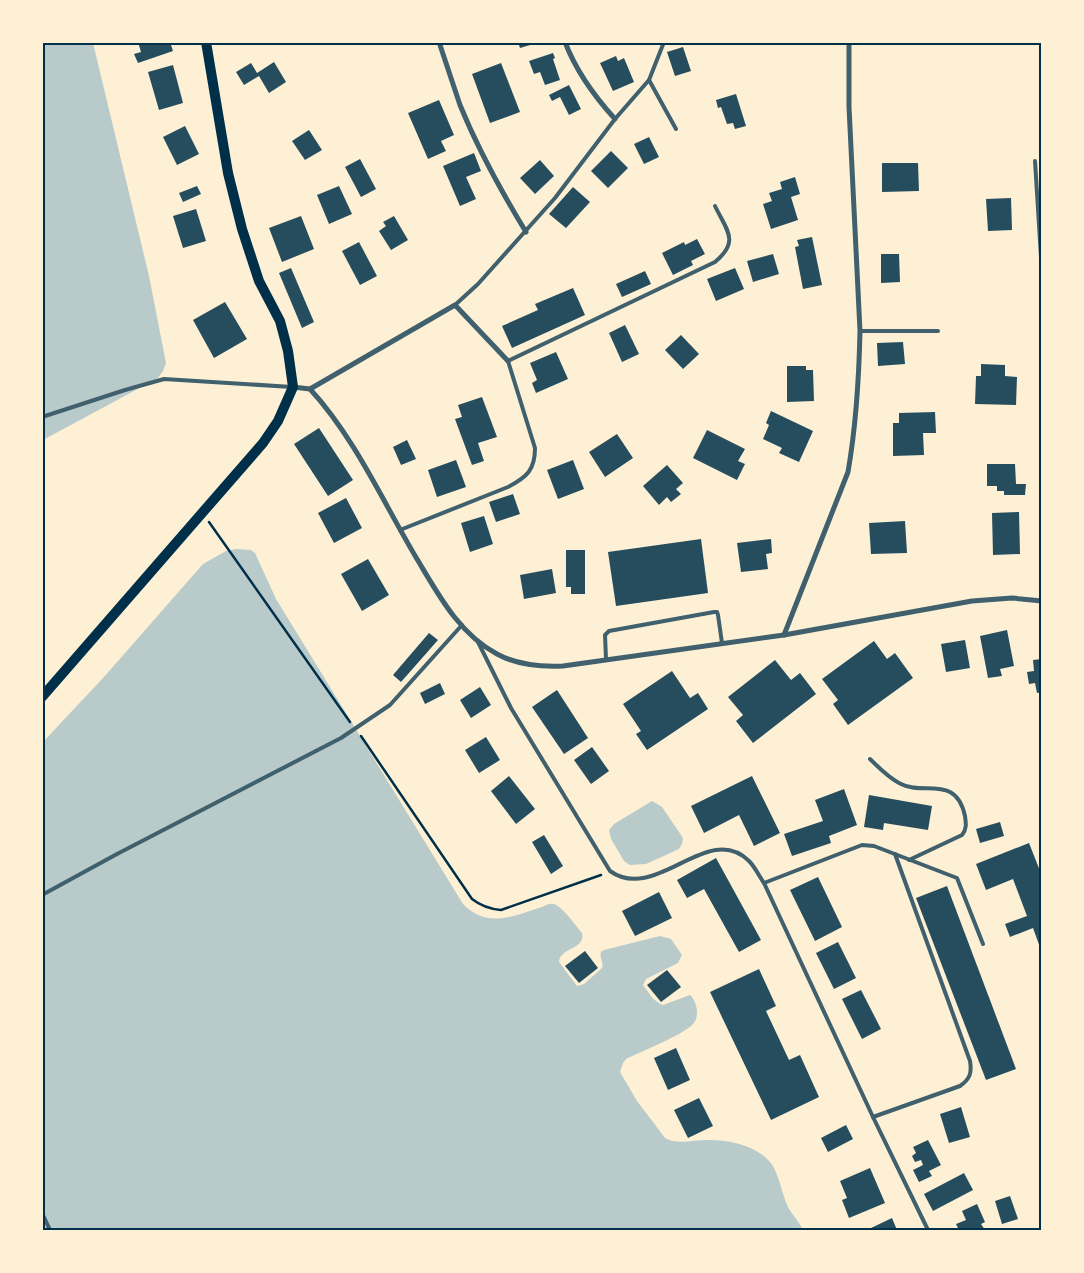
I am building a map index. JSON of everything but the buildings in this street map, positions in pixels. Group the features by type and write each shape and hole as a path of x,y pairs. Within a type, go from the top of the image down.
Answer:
{"main road":[{"path":"42,697 263,443 278,421 293,387 288,351 280,321 259,281 242,229 228,173 206,42"}],"street":[{"path":"439,42 460,105 473,134 492,175 526,232"},
{"path":"565,42 588,85 602,105 616,119"},
{"path":"784,635 848,472 851,453 860,358 860,331 848,107 849,42"},
{"path":"293,387 310,389 455,305 508,360"},
{"path":"310,389 330,410 343,430 400,530 450,612 477,640 496,654 507,659 532,666 563,666 784,635 972,601 1012,598 1042,601"}],"lane":[{"path":"455,305 478,284 526,232 649,80 664,42"},
{"path":"649,80 676,129"},
{"path":"1035,161 1042,273"},
{"path":"400,530 508,487 521,480 531,469 535,459 535,448 508,360 714,262 728,249 730,240 715,206"},
{"path":"860,331 938,331"},
{"path":"42,417 164,379 293,387"},
{"path":"606,659 606,635 609,631 714,612 718,615 722,643"},
{"path":"42,895 356,729 390,705 462,625"},
{"path":"477,640 511,708 610,872 624,879 642,880 700,855 719,849 738,853 749,861 764,883 928,1230"},
{"path":"870,760 900,784 945,790 959,802 964,814 966,827 962,835 909,860"},
{"path":"764,883 862,845 874,846 956,878 983,944"},
{"path":"873,1117 960,1086 966,1082 971,1070 970,1061 895,854"},
{"path":"42,1213 50,1230"}],"path":[{"path":"203,512 216,535 356,729 472,899 480,905 501,910 610,872"}],"shaded area":[{"path":"43,43 93,43 149,276 166,363 158,378 43,440"},
{"path":"236,549 251,550 255,553 276,599 463,904 472,912 491,918 511,917 551,904 559,907 582,933 580,943 560,957 559,962 577,986 584,984 602,968 601,952 604,950 660,936 671,939 682,955 678,963 646,979 643,985 654,999 663,1005 690,995 697,1009 695,1021 681,1033 626,1059 620,1072 637,1101 665,1138 680,1142 715,1140 744,1145 762,1154 769,1160 778,1177 787,1205 803,1230 43,1230 42,743 104,677 203,564 226,551"},
{"path":"652,801 662,807 683,838 682,844 679,849 646,864 630,865 624,861 611,839 609,830 614,824"}]}
